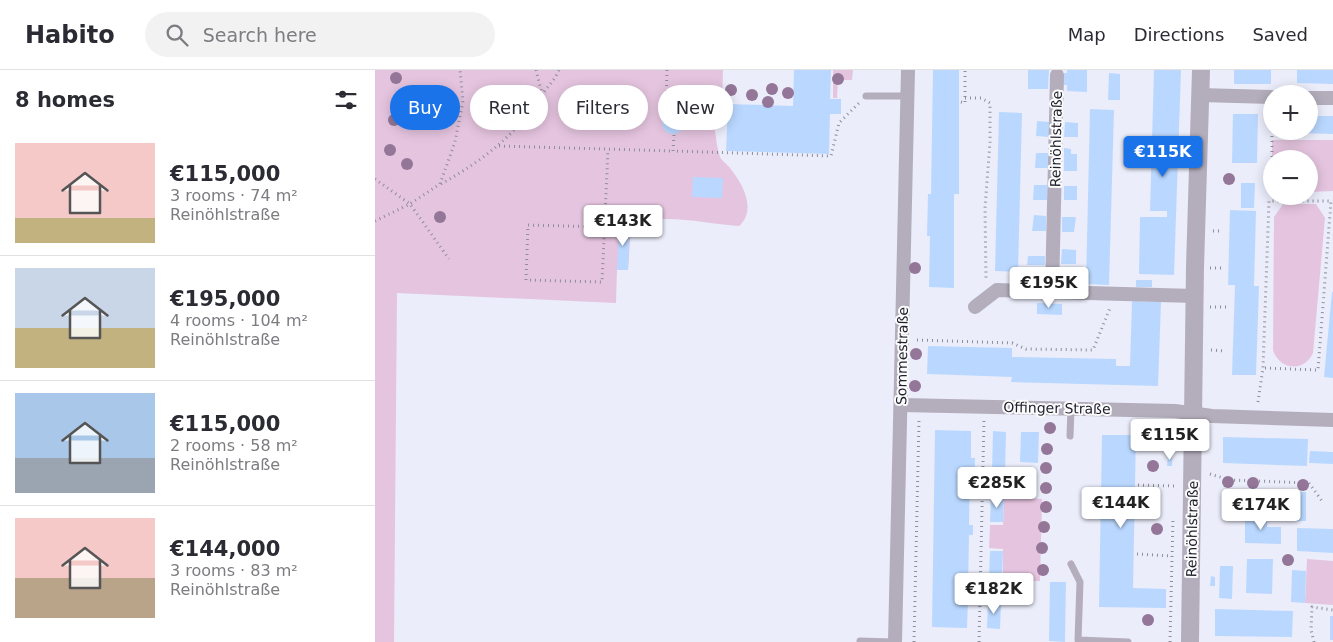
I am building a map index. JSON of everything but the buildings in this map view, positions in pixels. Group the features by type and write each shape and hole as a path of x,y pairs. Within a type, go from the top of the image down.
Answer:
{"street":[{"name":"Sommestraße","path":"894,642 908,70"},
{"name":"Reinöhlstraße","path":"1190,642 1195,296 1201,70"},
{"name":"Reinöhlstraße","path":"1052,292 1058,72"},
{"path":"1200,95 1263,97"},
{"path":"1318,98 1333,98"},
{"path":"975,307 997,290 1195,296"},
{"name":"Offinger Straße","path":"901,405 1071,409 1333,420"}],"lane":[{"path":"866,96 907,96"},
{"path":"1070,436 1071,409"},
{"path":"1071,564 1080,582 1078,640 1128,642"},
{"path":"860,641 894,642"}],"path":[{"path":"440,184 455,142 463,101 460,70"},
{"path":"536,70 540,85"},
{"path":"548,86 559,70"},
{"path":"667,70 667,85"},
{"path":"961,102 965,103 963,86 965,70"},
{"path":"499,146 831,156 839,123 866,96"},
{"path":"965,98 981,98 990,103 990,142 985,208 986,280 997,290"},
{"path":"375,221 410,204 440,184 466,170 499,146 515,130"},
{"path":"673,152 674,135"},
{"path":"604,227 528,224 526,280 602,282 608,150"},
{"path":"375,179 410,204 449,259"},
{"path":"1263,368 1318,370 1331,201 1318,201"},
{"path":"1257,418 1263,368 1269,205"},
{"path":"917,340 1013,343 1026,349 1093,350 1109,309 1121,294"},
{"path":"914,642 920,406"},
{"path":"979,642 985,407"},
{"path":"1210,474 1230,480 1309,483 1321,502"},
{"path":"1138,485 1174,486"},
{"path":"1137,554 1172,556"},
{"path":"1314,642 1311,630 1312,607 1333,610"}],"shaded area":[{"path":"375,70 723,70 723,85 658,85 658,130 715,130 720,157 735,174 746,197 747,212 739,226 671,219 657,219 631,225 628,270 617,270 616,303 397,293 394,642 375,642"},
{"path":"833,70 853,70 852,80 838,80 837,98 833,98"},
{"path":"1272,140 1333,140 1333,191 1318,192 1318,150 1272,150"},
{"path":"1282,205 1317,205 1325,218 1313,353 1304,364 1298,366 1286,365 1281,362 1273,350 1274,217"},
{"path":"1004,497 1042,499 1040,581 1003,580 1003,549 989,548 990,525 1003,525"},
{"path":"1307,559 1333,561 1333,605 1305,603"}]}
